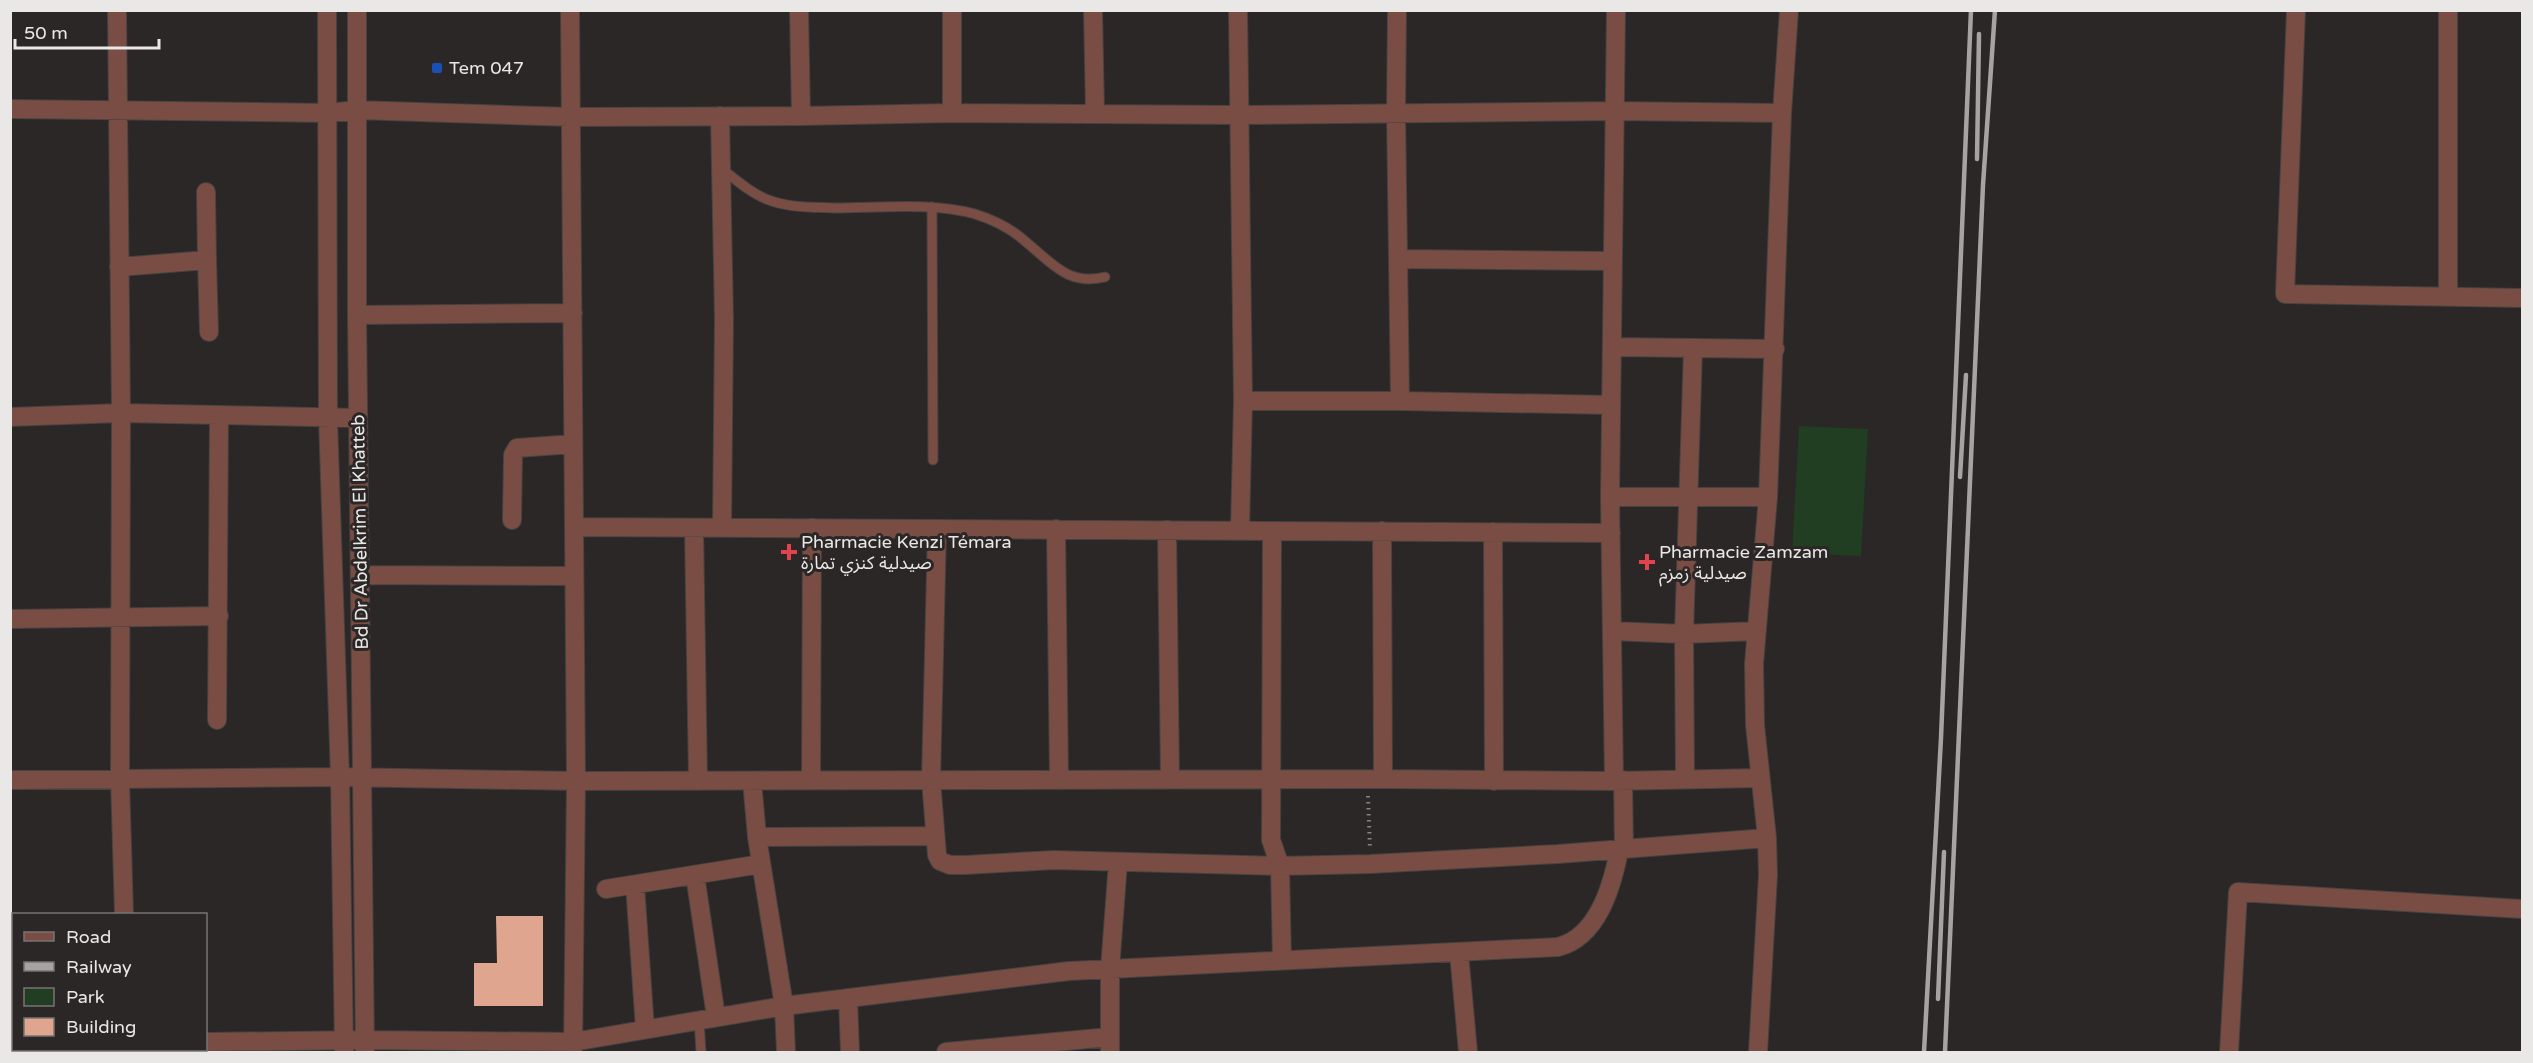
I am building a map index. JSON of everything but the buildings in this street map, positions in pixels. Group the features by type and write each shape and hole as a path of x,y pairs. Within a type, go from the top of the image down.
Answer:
{"street":[{"path":"117,10 121,413 120,779 124,913"},
{"path":"327,10 328,419 340,777 344,1046"},
{"name":"Bd Dr Abdelkrim El Khatteb","path":"357,10 357,315 364,778 365,1046"},
{"path":"570,10 576,781 573,1047"},
{"path":"799,10 801,116"},
{"path":"952,10 952,113"},
{"path":"1094,10 1095,112"},
{"path":"1238,10 1243,401 1240,531"},
{"path":"1396,10 1400,401"},
{"path":"207,1042 344,1046 573,1047 645,1029 784,1006 1069,971 1540,949 1558,947 1577,940 1599,912 1612,883 1622,851 1612,631 1610,497 1614,347 1616,10"},
{"path":"1758,1053 1767,909 1767,838 1760,778 1754,664 1768,497 1782,112 1789,10"},
{"path":"2296,10 2285,294 2523,298"},
{"path":"2448,10 2448,295"},
{"path":"10,109 328,113 357,110 572,117 1095,112 1239,115 1396,112 1782,112"},
{"path":"720,116 724,318 722,528"},
{"path":"206,192 209,332"},
{"path":"1400,259 1613,261"},
{"path":"119,267 207,260"},
{"path":"357,315 573,313"},
{"path":"1614,347 1774,349"},
{"path":"1685,778 1684,634 1693,348"},
{"path":"1243,401 1611,405"},
{"path":"10,417 121,413 358,418"},
{"path":"218,720 219,416"},
{"path":"512,520 513,455 517,448 573,444"},
{"path":"1610,497 1768,497"},
{"path":"574,527 1611,532"},
{"path":"694,528 698,781"},
{"path":"811,780 812,528"},
{"path":"937,529 931,780 937,855 940,861 950,865 1054,860 1280,866 1370,864 1622,851 1767,838"},
{"path":"1056,530 1059,780"},
{"path":"1167,530 1170,780"},
{"path":"1272,531 1271,840 1280,866 1282,961"},
{"path":"1375,779 1382,531"},
{"path":"1493,532 1494,781"},
{"path":"361,575 574,576"},
{"path":"10,619 219,616"},
{"path":"1612,631 1684,634 1757,631"},
{"path":"10,780 340,777 576,781 1375,779 1619,781 1760,778"},
{"path":"752,781 757,837 784,1006 786,1053"},
{"path":"757,837 935,836"},
{"path":"946,1053 1110,1045 1110,969 1118,862"},
{"path":"606,889 761,864"},
{"path":"695,875 707,1019"},
{"path":"635,885 645,1029"},
{"path":"2229,1053 2238,892 2523,909"},
{"path":"1459,953 1468,1053"},
{"path":"848,998 850,1053"}],"lane":[{"path":"721,168 743,186 766,199 795,207 932,207 964,211 994,220 1025,241 1051,264 1076,278 1092,280 1105,277"},
{"path":"932,207 933,460"},
{"path":"701,1053 707,1019"}],"path":[{"path":"1370,864 1375,779"}],"green space":[{"path":"1799,426 1868,429 1861,556 1792,553"}],"railway":[{"path":"1924,1052 1941,738 1971,10"},
{"path":"1945,1052 1983,185 1995,10"},
{"path":"1977,159 1979,34"},
{"path":"1960,477 1966,375"},
{"path":"1938,999 1944,852"}],"place":[{"name":"Tem 047","path":"437,68"},
{"name":"Pharmacie Kenzi Témara صيدلية كنزي تمارة","path":"789,552"},
{"name":"Pharmacie Zamzam صيدلية زمزم","path":"1647,562"}]}
